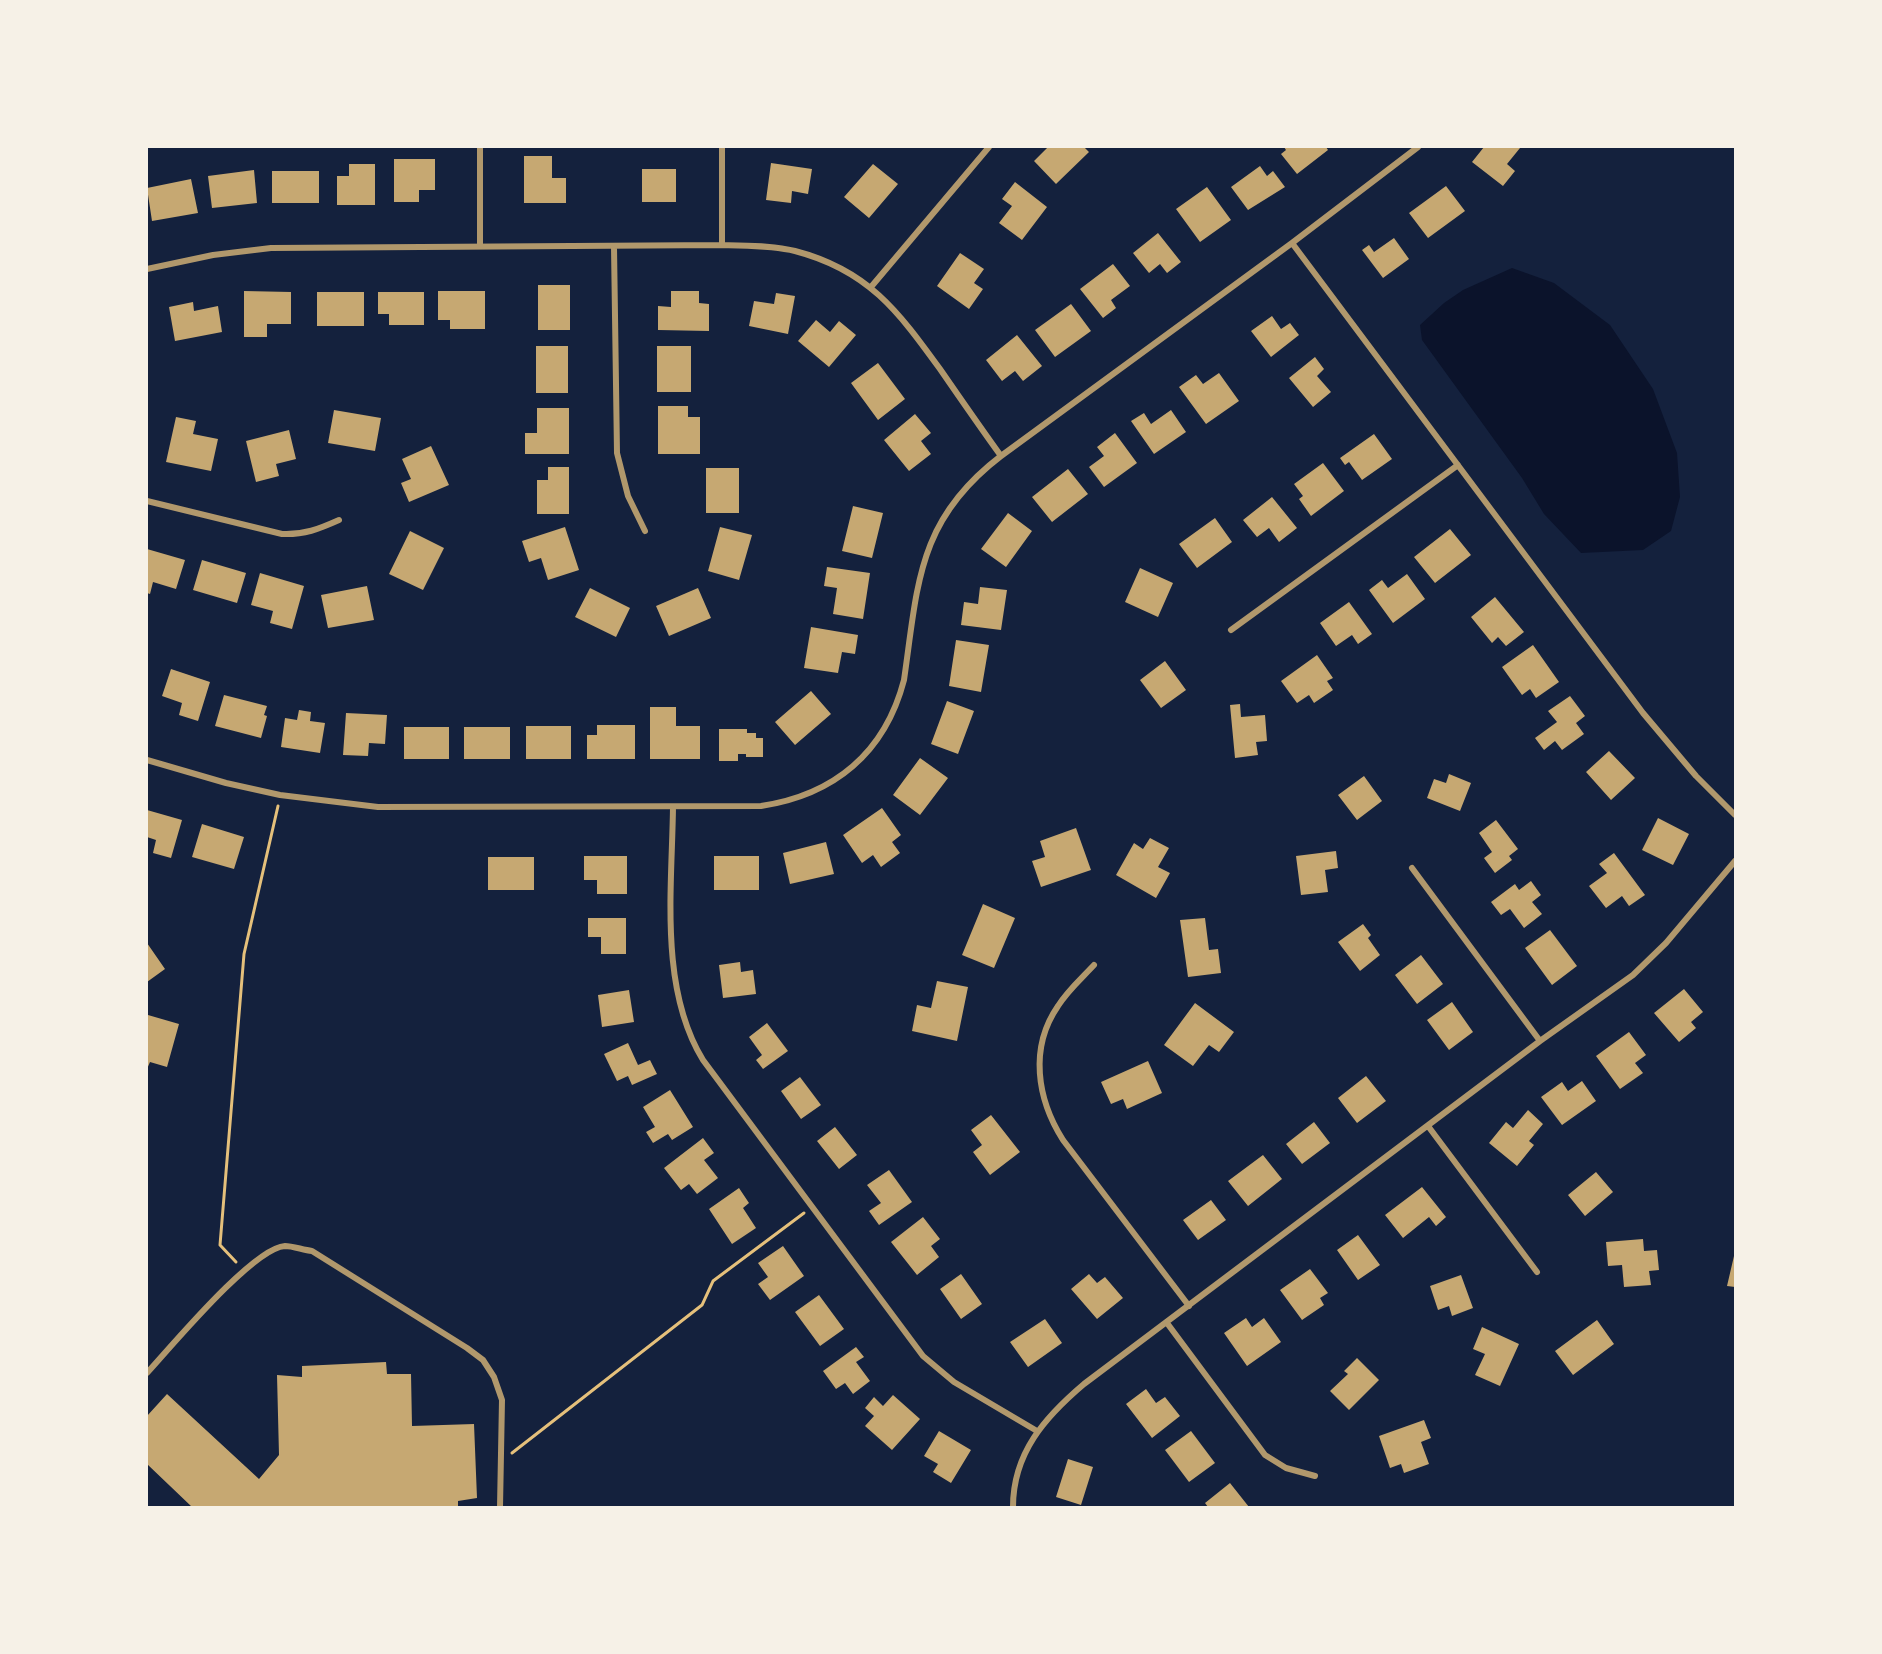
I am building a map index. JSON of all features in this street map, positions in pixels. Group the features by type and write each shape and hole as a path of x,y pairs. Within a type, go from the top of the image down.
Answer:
{"street":[{"path":"480,147 480,246"},
{"path":"722,147 722,245"},
{"path":"871,287 989,147"},
{"path":"147,760 226,783 280,795 378,807 761,806 794,800 830,784 862,758 884,730 900,698 919,578 932,538 941,520 963,490 1001,456 1292,243 1418,147"},
{"path":"1292,243 1643,713 1695,776 1735,815"},
{"path":"147,269 251,249 722,245 795,251 852,274 886,300 907,324 1001,456"},
{"path":"614,247 617,453 628,496 645,531"},
{"path":"1231,630 1458,465"},
{"path":"147,501 282,534 298,535 315,531 339,520"},
{"path":"672,807 673,970 686,1029 703,1060 923,1356 954,1382 1037,1431"},
{"path":"1013,1507 1018,1473 1027,1448 1052,1412 1189,1306 1644,965 1666,943 1735,861"},
{"path":"1412,868 1540,1041"},
{"path":"1094,964 1067,993 1049,1020 1040,1061 1042,1094 1046,1110 1063,1140 1189,1306"},
{"path":"1428,1126 1537,1272"},
{"path":"147,1373 243,1270 261,1255 284,1246 312,1251 483,1360 494,1377 502,1400 500,1507"},
{"path":"1167,1323 1265,1455 1286,1468 1315,1476"}],"path":[{"path":"243,1270 220,1245 244,954 280,795"},
{"path":"501,1461 702,1305 713,1281 812,1208"}],"water":[{"path":"1512,268 1554,283 1610,325 1653,389 1677,453 1680,497 1671,531 1643,550 1581,553 1544,514 1522,478 1422,340 1420,325 1444,303 1463,290"}],"building":[{"path":"1048,147 1084,147 1089,152 1056,184 1034,161"},
{"path":"1284,147 1326,147 1328,150 1297,174 1281,154 1286,150"},
{"path":"1484,147 1520,148 1507,164 1515,171 1503,186 1472,162"},
{"path":"524,156 552,156 552,178 566,178 566,203 524,203"},
{"path":"394,159 435,159 435,190 419,190 419,202 394,202"},
{"path":"771,163 812,169 808,194 792,191 791,203 766,200"},
{"path":"349,164 375,164 375,205 337,205 337,176 349,176"},
{"path":"873,164 898,184 869,218 844,197"},
{"path":"1260,166 1267,176 1273,171 1285,187 1248,210 1231,187"},
{"path":"642,169 676,169 676,202 642,202"},
{"path":"254,170 257,203 212,208 208,176"},
{"path":"272,171 319,171 319,203 272,203"},
{"path":"191,179 198,213 152,221 147,188"},
{"path":"1015,182 1047,207 1022,240 999,223 1012,206 1002,199"},
{"path":"1446,186 1465,211 1428,238 1409,213"},
{"path":"1207,187 1231,220 1200,242 1176,209"},
{"path":"1158,233 1181,262 1167,273 1160,264 1149,273 1133,253"},
{"path":"1394,238 1409,259 1383,278 1362,250 1369,245 1374,252"},
{"path":"960,253 984,269 974,283 983,289 969,309 937,286"},
{"path":"1113,264 1130,286 1111,300 1116,308 1103,318 1080,289"},
{"path":"538,285 570,285 570,330 538,330"},
{"path":"244,291 291,292 291,324 267,324 267,337 244,337"},
{"path":"438,291 485,291 485,329 450,329 450,320 438,320"},
{"path":"671,291 699,291 699,303 709,304 709,331 658,330 658,306 671,307"},
{"path":"317,292 364,292 364,326 317,326"},
{"path":"378,292 424,292 424,325 389,325 389,314 378,314"},
{"path":"776,293 795,296 788,334 749,326 754,301 774,304"},
{"path":"193,302 194,311 218,306 222,332 175,341 169,307"},
{"path":"1071,304 1091,331 1055,357 1035,330"},
{"path":"1272,316 1281,329 1290,323 1299,335 1271,357 1251,331"},
{"path":"816,320 830,332 839,321 856,335 829,367 798,341"},
{"path":"1017,335 1042,366 1023,381 1015,371 1002,381 986,360"},
{"path":"536,346 568,346 568,393 536,393"},
{"path":"657,346 691,346 691,392 657,392"},
{"path":"1315,357 1324,369 1317,376 1331,392 1313,407 1289,378"},
{"path":"878,363 905,399 878,420 851,383"},
{"path":"1219,373 1239,401 1206,424 1179,387 1196,375 1203,384"},
{"path":"658,406 688,406 688,417 700,417 700,454 658,454"},
{"path":"537,408 569,408 569,454 525,454 525,433 537,433"},
{"path":"334,410 381,418 375,451 328,443"},
{"path":"1171,410 1186,432 1154,454 1131,421 1144,413 1151,424"},
{"path":"915,414 931,433 921,441 931,454 909,471 884,440"},
{"path":"176,417 196,421 193,434 218,439 211,471 166,462"},
{"path":"289,430 296,459 276,464 279,476 256,482 246,441"},
{"path":"1115,433 1137,463 1104,487 1089,467 1104,456 1097,447"},
{"path":"1374,434 1392,459 1362,480 1349,462 1345,465 1340,458"},
{"path":"431,446 449,485 409,502 401,483 411,479 402,459"},
{"path":"1323,463 1344,491 1311,516 1299,499 1303,496 1294,484"},
{"path":"548,467 569,467 569,514 537,514 537,480 548,480"},
{"path":"706,468 739,468 739,513 706,513"},
{"path":"1068,469 1088,494 1052,522 1032,497"},
{"path":"1272,497 1297,528 1279,542 1269,528 1257,537 1243,520"},
{"path":"853,506 883,513 872,558 842,551"},
{"path":"1008,513 1032,531 1006,567 981,549"},
{"path":"1215,518 1232,542 1197,568 1179,544"},
{"path":"565,527 579,570 548,580 541,558 529,562 522,541"},
{"path":"720,527 752,535 739,580 708,571"},
{"path":"1450,529 1471,555 1435,583 1414,557"},
{"path":"410,531 444,548 423,590 389,574"},
{"path":"147,549 185,560 176,589 153,582 150,594 147,593"},
{"path":"202,560 246,573 237,603 193,590"},
{"path":"827,567 870,573 863,619 833,614 837,588 824,586"},
{"path":"1140,568 1173,583 1158,617 1125,602"},
{"path":"260,573 304,586 292,629 270,623 273,611 251,605"},
{"path":"1407,574 1425,599 1393,623 1369,590 1382,580 1388,588"},
{"path":"367,586 374,620 328,628 321,595"},
{"path":"980,587 1007,590 1001,630 961,625 964,602 978,604"},
{"path":"590,588 630,608 616,637 575,617"},
{"path":"698,588 711,618 669,636 656,606"},
{"path":"1495,597 1524,632 1506,646 1498,637 1492,643 1471,617"},
{"path":"1349,602 1372,634 1358,644 1352,635 1336,646 1320,623"},
{"path":"811,627 858,635 855,654 842,652 838,673 804,668"},
{"path":"956,640 989,645 981,692 949,686"},
{"path":"1533,645 1559,682 1536,698 1530,689 1522,695 1502,667"},
{"path":"1317,655 1333,678 1327,681 1333,690 1314,703 1309,695 1297,703 1281,681"},
{"path":"1165,661 1186,690 1161,708 1140,680"},
{"path":"171,669 210,682 198,721 179,715 182,703 162,696"},
{"path":"811,691 831,714 795,745 775,722"},
{"path":"224,695 267,706 264,715 267,716 261,738 215,726"},
{"path":"1570,696 1585,716 1576,723 1584,734 1562,750 1555,741 1544,750 1535,738 1557,722 1548,711"},
{"path":"947,701 974,711 958,754 931,744"},
{"path":"1240,704 1241,717 1265,715 1267,741 1256,742 1258,755 1235,758 1230,705"},
{"path":"650,707 676,707 676,726 700,726 700,759 650,759"},
{"path":"299,710 311,712 310,721 325,723 320,753 281,747 285,718 297,720"},
{"path":"346,713 387,715 385,744 369,743 368,756 343,755"},
{"path":"597,725 635,725 635,759 587,759 587,735 597,735"},
{"path":"526,726 571,726 571,759 526,759"},
{"path":"404,727 449,727 449,759 404,759"},
{"path":"464,727 510,727 510,759 464,759"},
{"path":"719,729 747,729 747,733 756,733 756,738 763,738 763,757 746,757 746,754 738,754 738,761 719,761"},
{"path":"1609,751 1635,778 1611,800 1586,772"},
{"path":"920,758 948,778 920,815 893,795"},
{"path":"1449,774 1471,783 1460,811 1427,798 1434,779 1446,783"},
{"path":"1364,776 1382,801 1357,820 1338,795"},
{"path":"882,808 901,835 892,842 900,853 881,867 873,855 862,863 843,835"},
{"path":"147,810 182,820 171,858 153,853 156,840 147,837"},
{"path":"1658,818 1689,834 1673,865 1642,850"},
{"path":"1496,820 1518,849 1509,856 1512,860 1495,873 1484,858 1492,852 1479,833"},
{"path":"202,824 244,837 234,869 192,857"},
{"path":"1076,828 1091,870 1041,887 1032,861 1045,857 1040,841"},
{"path":"1150,838 1169,848 1158,867 1170,873 1156,898 1116,875 1134,843 1143,849"},
{"path":"826,842 834,874 790,884 783,853"},
{"path":"1336,851 1338,868 1325,870 1328,892 1301,895 1296,856"},
{"path":"1614,853 1645,895 1629,906 1622,896 1606,908 1589,886 1607,873 1599,864"},
{"path":"584,856 627,856 627,894 597,894 597,880 584,880"},
{"path":"714,856 759,856 759,890 714,890"},
{"path":"488,857 534,857 534,890 488,890"},
{"path":"1531,881 1541,895 1532,902 1542,914 1524,928 1510,909 1501,915 1491,902 1515,884 1519,890"},
{"path":"983,904 1015,918 994,968 962,955"},
{"path":"588,918 626,918 626,954 601,954 601,937 588,937"},
{"path":"1205,918 1209,950 1218,949 1221,973 1188,977 1180,920"},
{"path":"1363,924 1371,935 1368,938 1380,955 1360,971 1338,942"},
{"path":"1550,930 1577,966 1552,985 1525,948"},
{"path":"147,943 165,969 147,982"},
{"path":"1421,955 1443,984 1417,1004 1395,975"},
{"path":"740,962 741,972 753,970 756,994 723,998 719,965"},
{"path":"937,981 968,987 957,1041 912,1031 917,1005 931,1008"},
{"path":"1684,989 1703,1012 1691,1022 1696,1028 1679,1042 1654,1013"},
{"path":"629,990 634,1022 602,1027 598,995"},
{"path":"1452,1002 1473,1032 1449,1050 1427,1020"},
{"path":"1195,1003 1234,1032 1219,1052 1209,1045 1193,1066 1164,1045"},
{"path":"148,1015 179,1024 167,1067 150,1062 147,1069"},
{"path":"767,1023 788,1051 763,1069 756,1060 762,1055 749,1037"},
{"path":"1629,1032 1646,1055 1635,1063 1643,1073 1620,1089 1596,1056"},
{"path":"628,1043 638,1065 650,1060 657,1074 632,1085 628,1076 617,1081 604,1054"},
{"path":"1148,1061 1162,1093 1127,1109 1123,1099 1111,1104 1101,1082"},
{"path":"1366,1076 1386,1101 1357,1123 1338,1098"},
{"path":"800,1077 821,1105 801,1119 781,1091"},
{"path":"1582,1081 1596,1101 1562,1125 1541,1097 1562,1082 1568,1091"},
{"path":"670,1090 693,1127 672,1140 668,1134 653,1143 646,1132 655,1127 643,1107"},
{"path":"1528,1110 1543,1124 1529,1141 1534,1145 1517,1166 1489,1143 1506,1122 1513,1128"},
{"path":"991,1115 1020,1152 990,1175 973,1152 982,1145 971,1130"},
{"path":"1314,1122 1330,1143 1302,1164 1286,1144"},
{"path":"835,1127 857,1155 839,1169 817,1141"},
{"path":"703,1138 714,1153 704,1160 718,1178 697,1194 689,1184 681,1190 664,1168"},
{"path":"1263,1155 1282,1179 1248,1206 1228,1181"},
{"path":"889,1170 912,1202 879,1225 869,1211 881,1203 867,1185"},
{"path":"1596,1172 1613,1192 1585,1216 1568,1195"},
{"path":"1422,1187 1446,1217 1436,1226 1429,1217 1403,1238 1385,1215"},
{"path":"739,1188 749,1203 743,1208 756,1228 732,1244 709,1209"},
{"path":"1211,1200 1226,1220 1198,1240 1183,1220"},
{"path":"923,1217 940,1239 931,1246 939,1257 917,1275 891,1242"},
{"path":"1358,1235 1380,1265 1358,1280 1337,1250"},
{"path":"1643,1239 1644,1251 1657,1250 1659,1270 1649,1271 1651,1285 1624,1287 1622,1265 1608,1266 1606,1242"},
{"path":"783,1246 804,1276 770,1300 758,1284 768,1277 758,1263"},
{"path":"1735,1256 1735,1287 1727,1286"},
{"path":"1310,1269 1328,1293 1320,1298 1324,1305 1302,1320 1280,1290"},
{"path":"961,1274 982,1304 961,1319 940,1289"},
{"path":"1089,1274 1097,1283 1105,1277 1123,1298 1097,1319 1071,1289"},
{"path":"1461,1275 1473,1308 1452,1316 1449,1306 1438,1310 1430,1286"},
{"path":"819,1295 844,1329 820,1346 795,1312"},
{"path":"1246,1318 1252,1327 1264,1318 1281,1342 1247,1366 1224,1333"},
{"path":"1045,1319 1062,1343 1028,1367 1010,1342"},
{"path":"1597,1320 1614,1344 1573,1375 1555,1351"},
{"path":"1482,1327 1519,1344 1500,1386 1475,1375 1485,1354 1473,1349"},
{"path":"856,1347 864,1357 856,1362 870,1381 853,1394 845,1383 836,1389 823,1371"},
{"path":"1357,1358 1379,1380 1349,1410 1330,1391 1348,1374 1344,1371"},
{"path":"386,1362 387,1374 411,1374 412,1426 474,1424 477,1498 458,1501 458,1507 192,1507 147,1464 147,1416 167,1394 259,1479 279,1455 277,1375 302,1377 302,1366"},
{"path":"1146,1389 1156,1403 1165,1397 1180,1416 1152,1438 1126,1404"},
{"path":"893,1395 920,1419 892,1450 865,1426 874,1416 865,1408 874,1397 883,1406"},
{"path":"1424,1420 1431,1438 1421,1442 1429,1464 1404,1473 1401,1464 1390,1468 1379,1436"},
{"path":"939,1431 971,1450 951,1483 933,1472 938,1464 924,1456"},
{"path":"1191,1431 1215,1463 1189,1482 1165,1450"},
{"path":"1068,1459 1093,1467 1081,1505 1056,1497"},
{"path":"1230,1483 1249,1507 1208,1507 1205,1503"}]}
